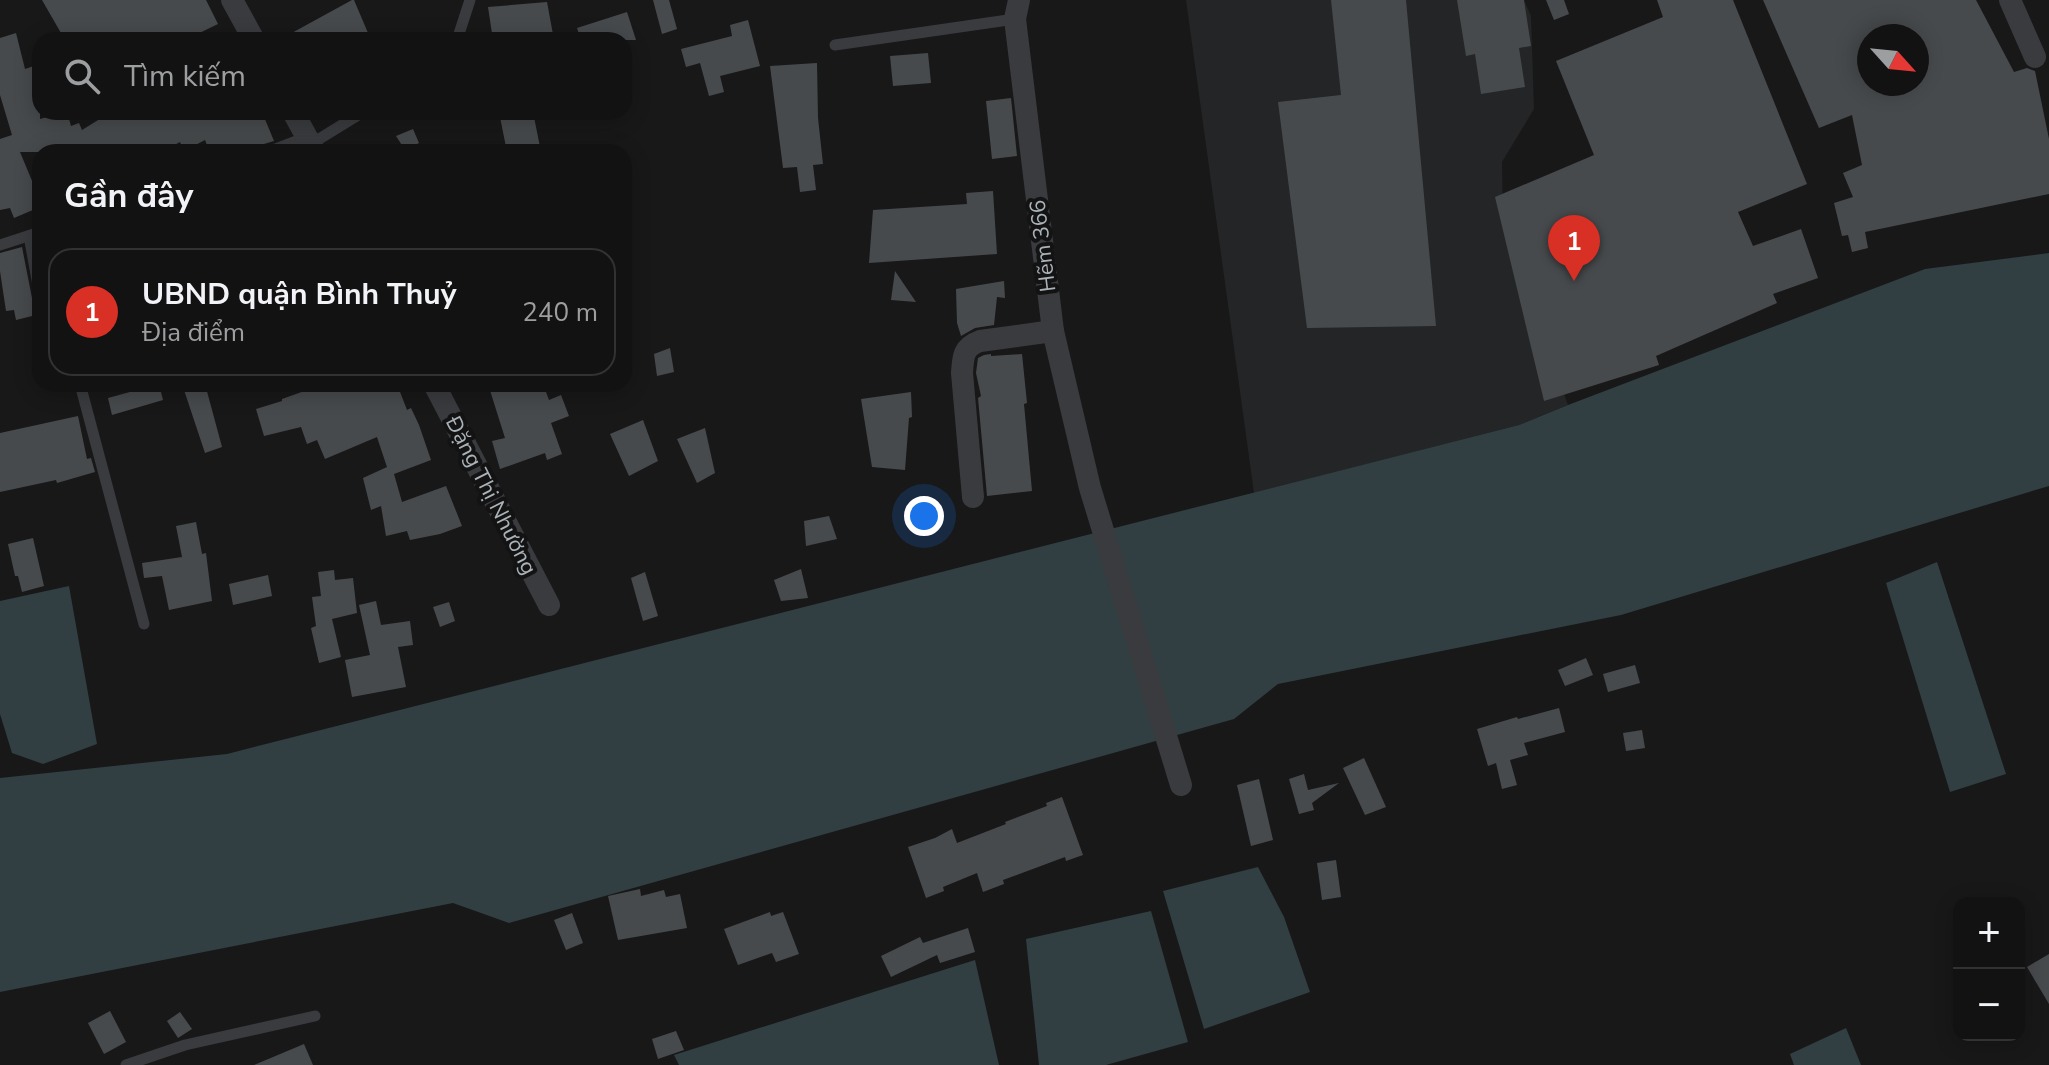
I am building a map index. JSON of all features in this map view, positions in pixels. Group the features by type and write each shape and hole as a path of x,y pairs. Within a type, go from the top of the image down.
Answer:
{"street":[{"path":"232,0 250,32"},
{"path":"2010,0 2035,57"},
{"name":"Hẽm 366","path":"1017,10 1053,331 1090,488 1181,785"},
{"path":"298,120 311,144"},
{"path":"973,497 963,355 971,344 980,341 1053,331"},
{"name":"Đặng Thị Nhường","path":"438,392 549,605"}],"lane":[{"path":"460,32 470,0"},
{"path":"835,45 1017,10"},
{"path":"311,144 350,120"},
{"path":"0,245 32,235"},
{"path":"82,392 144,624"},
{"path":"126,1065 185,1045 315,1016"}],"shaded area":[{"path":"1186,0 1524,0 1531,16 1534,109 1502,162 1503,225 1568,405 1519,425 1254,493"},
{"path":"2049,253 2049,486 1621,615 1278,684 1234,719 509,923 453,903 0,992 0,778 227,754 1519,425 1925,269"},
{"path":"1937,562 2006,774 1950,792 1886,583"},
{"path":"69,586 97,744 43,764 12,753 0,714 0,601"},
{"path":"1258,867 1284,917 1310,992 1204,1029 1163,891"},
{"path":"1151,911 1188,1042 1106,1065 1039,1065 1026,939"},
{"path":"975,960 999,1065 679,1065 674,1055"},
{"path":"1846,1028 1861,1065 1794,1065 1790,1054"}],"building":[{"path":"42,0 206,0 218,24 202,32 60,32"},
{"path":"354,0 368,32 294,32"},
{"path":"653,0 669,0 677,29 662,34"},
{"path":"1331,0 1406,0 1436,326 1307,328 1278,102 1341,95"},
{"path":"1457,0 1524,0 1531,46 1519,48 1525,87 1481,94 1475,54 1466,56"},
{"path":"1546,0 1564,0 1569,14 1554,20"},
{"path":"1657,0 1733,0 1807,184 1738,212 1753,246 1801,229 1818,278 1773,294 1777,303 1656,356 1659,365 1544,401 1495,197 1594,155 1556,61 1663,17"},
{"path":"1763,0 1976,0 2014,72 2027,68 2035,71 2049,139 2049,194 1865,232 1868,248 1852,252 1848,235 1842,236 1834,203 1853,197 1843,173 1862,165 1852,115 1819,128"},
{"path":"547,2 553,32 492,32 488,7"},
{"path":"627,12 636,40 632,40 632,32 578,32 577,28"},
{"path":"748,20 760,66 720,76 724,92 709,96 700,63 686,67 681,49 732,36 730,25"},
{"path":"16,33 25,69 32,67 32,120 69,120 71,126 79,123 82,130 98,120 265,120 274,141 264,144 207,144 205,140 197,144 32,144 32,152 20,152 32,181 32,210 14,218 10,208 0,210 0,139 12,135 0,95 0,38"},
{"path":"928,53 931,83 893,86 890,56"},
{"path":"817,63 823,164 813,165 816,190 800,192 797,167 783,168 770,66"},
{"path":"1011,98 1017,156 992,159 986,101"},
{"path":"501,120 535,120 539,144 505,144"},
{"path":"413,129 419,143 401,144 396,136"},
{"path":"993,191 997,254 869,263 873,210 967,204 966,193"},
{"path":"22,247 32,298 32,316 16,320 14,310 6,311 0,253"},
{"path":"895,271 916,302 891,300"},
{"path":"1004,281 1005,298 997,297 994,325 975,328 961,336 957,323 956,289"},
{"path":"670,348 674,372 657,376 654,354"},
{"path":"991,354 1022,354 1032,491 987,496 978,398 981,396 976,373 978,358"},
{"path":"130,392 161,392 163,400 112,415 108,398"},
{"path":"185,392 207,392 222,447 205,453"},
{"path":"302,392 400,392 407,410 411,408 419,425 431,460 394,474 402,502 446,486 462,526 410,540 407,531 386,536 381,506 371,510 363,478 387,467 377,437 325,459 317,440 307,444 301,427 264,436 256,409"},
{"path":"491,392 546,392 549,400 561,395 569,416 551,423 562,454 547,460 545,453 500,469 492,441 505,438"},
{"path":"911,392 912,417 909,418 905,470 872,467 861,399"},
{"path":"78,416 87,459 91,458 95,472 57,483 56,480 0,492 0,433"},
{"path":"643,420 658,461 629,476 610,434"},
{"path":"705,428 715,473 697,483 677,439"},
{"path":"829,516 837,539 806,546 804,521"},
{"path":"196,522 202,554 206,553 212,601 169,610 162,576 144,578 142,563 182,557 176,526"},
{"path":"33,538 44,586 22,592 8,544"},
{"path":"801,569 808,598 781,601 774,580"},
{"path":"334,570 335,580 353,578 357,613 332,619 341,657 319,663 311,628 316,626 312,597 321,596 318,572"},
{"path":"645,572 658,616 643,621 631,578"},
{"path":"268,575 272,596 233,605 229,584"},
{"path":"376,601 381,625 410,621 413,645 398,647 406,687 352,697 345,660 370,655 359,605"},
{"path":"449,602 455,621 440,627 433,607"},
{"path":"1586,658 1593,675 1565,686 1558,670"},
{"path":"1635,665 1640,683 1608,692 1603,674"},
{"path":"1559,708 1565,732 1524,743 1528,755 1510,760 1517,785 1502,789 1496,763 1488,766 1477,729"},
{"path":"1642,730 1645,748 1626,751 1623,733"},
{"path":"1364,758 1386,807 1365,815 1343,768"},
{"path":"1304,774 1308,790 1339,783 1312,803 1314,810 1299,814 1289,779"},
{"path":"1259,779 1273,840 1251,846 1237,785"},
{"path":"1062,797 1083,855 1066,861 1065,857 1003,880 1004,884 983,892 977,873 926,898 908,847 952,829 957,843"},
{"path":"1336,860 1341,897 1322,900 1317,863"},
{"path":"640,889 641,896 664,890 666,897 680,894 687,928 618,940 608,896"},
{"path":"770,912 771,916 783,912 799,954 776,962 772,953 738,965 724,929"},
{"path":"572,913 583,943 566,950 554,920"},
{"path":"968,928 975,952 940,963 937,955 891,977 881,956 920,937 923,943"},
{"path":"2049,954 2049,1004 2027,967"},
{"path":"110,1011 126,1042 104,1054 88,1023"},
{"path":"180,1012 192,1029 178,1038 167,1021"},
{"path":"676,1031 684,1050 658,1059 652,1039"},
{"path":"304,1044 313,1065 254,1065"}],"place":[{"name":"UBND quận Bình Thuỷ","path":"1574,281"}]}
